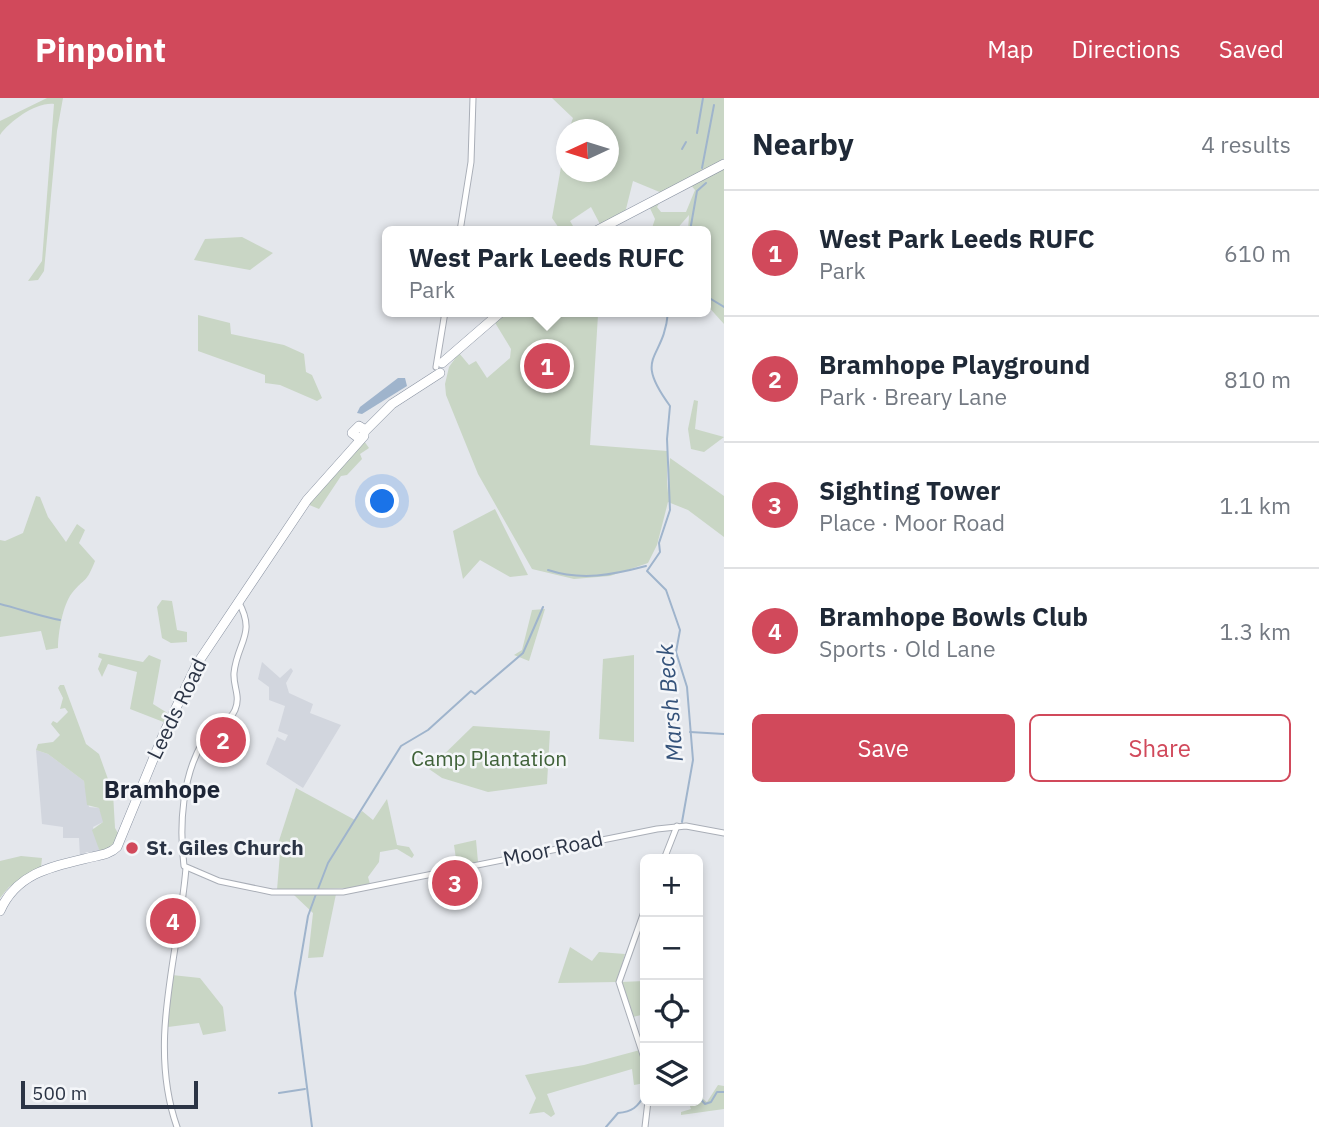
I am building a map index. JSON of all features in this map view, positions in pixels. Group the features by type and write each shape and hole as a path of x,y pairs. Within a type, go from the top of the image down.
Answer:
{"highway":[{"path":"606,226 724,164"},
{"name":"Leeds Road","path":"0,911 15,888 43,868 114,851 192,672 307,500 359,433 494,317"}],"street":[{"path":"461,226 471,162 473,98"},
{"path":"440,366 445,317"},
{"path":"177,1127 167,1094 164,1011 185,902 181,826 194,761 205,739 218,725 230,718 237,704 234,670 248,631 246,617 238,601"},
{"path":"666,854 677,826"},
{"name":"Moor Road","path":"185,867 219,881 272,892 343,892 677,826 724,833"},
{"path":"640,1046 619,982 642,917"},
{"path":"645,1127 647,1106"}],"shaded area":[{"path":"262,662 280,678 291,668 293,671 286,683 289,693 313,704 310,713 341,725 303,788 266,764 277,737 285,741 288,735 278,731 285,706 269,700 269,687 258,679"},
{"path":"36,750 48,754 84,781 89,807 99,808 103,818 103,822 93,827 100,852 86,852 80,858 79,838 63,838 63,827 42,824"}],"green space":[{"path":"47,98 63,98 57,131 44,271 38,280 28,281 42,261 54,104 39,106 24,114 0,135 0,121"},
{"path":"552,98 724,98 724,161 662,193 633,181 625,213 601,226 591,207 570,221 573,226 558,226 552,218 558,182 619,182 619,119 573,119"},
{"path":"724,166 724,324 711,310 711,226 688,226 689,215 679,226 653,226 655,219 649,206 661,200 657,207 661,212 686,212 695,190 690,184"},
{"path":"242,237 273,253 250,270 194,260 205,239"},
{"path":"198,315 230,323 231,334 284,345 304,354 306,372 312,375 322,398 317,401 280,385 265,383 265,375 198,351"},
{"path":"498,317 598,317 590,445 667,451 667,493 670,458 724,496 724,537 688,510 668,502 657,545 648,563 610,576 574,579 532,569 478,474 446,395 445,384 449,367 459,353 469,365 476,361 487,378 510,358 511,349 494,321"},
{"path":"694,400 698,401 695,429 724,437 704,452 691,449 688,429"},
{"path":"364,441 369,448 360,454 362,459 347,475 341,476 319,509 307,504"},
{"path":"36,496 40,497 48,517 66,542 77,524 85,530 79,543 95,561 87,577 66,604 58,648 46,650 41,631 0,637 0,540 5,541 23,533"},
{"path":"495,509 528,575 510,577 480,560 463,579 453,531"},
{"path":"162,600 172,601 177,630 187,632 187,642 171,643 162,638 157,607"},
{"path":"545,609 529,661 514,655 522,650 532,610"},
{"path":"99,653 143,662 149,655 161,660 153,704 169,714 166,723 130,709 137,672 108,664 102,677 98,669 102,659 98,657"},
{"path":"634,655 634,742 599,739 603,659"},
{"path":"64,685 86,744 99,754 113,793 115,828 119,835 114,846 100,852 92,830 103,822 99,808 87,805 84,781 48,754 36,750 38,744 53,742 60,735 51,724 53,721 57,723 68,712 65,708 60,709 63,698 58,688"},
{"path":"222,726 235,738 228,754 205,742"},
{"name":"Camp Plantation","path":"473,726 550,731 547,784 488,792 442,778 429,769"},
{"path":"296,788 355,820 362,811 373,820 387,799 397,845 409,847 414,855 412,858 397,849 380,852 379,862 368,877 370,884 354,888 277,890 280,853 276,850"},
{"path":"476,840 478,862 457,866 454,845"},
{"path":"21,856 42,858 41,867 9,887 0,898 0,861"},
{"path":"336,894 323,957 308,958 313,913 294,895"},
{"path":"570,947 592,961 599,952 625,954 617,982 558,983"},
{"path":"172,975 200,978 223,1007 226,1031 203,1035 199,1023 168,1027 166,1010"},
{"path":"640,981 640,1015 633,1017 620,982"},
{"path":"640,1050 640,1084 634,1085 632,1069 547,1094 555,1114 551,1117 544,1112 529,1114 536,1098 525,1075 584,1065"},
{"path":"718,1085 724,1086 724,1109 681,1115 681,1112 691,1109 690,1106 703,1106 703,1099 707,1102"}],"water":[{"path":"398,378 405,378 407,386 362,414 357,413 360,407"}],"waterway":[{"path":"697,133 703,98"},
{"name":"Marsh Beck","path":"702,168 714,105"},
{"path":"682,149 686,142"},
{"name":"Marsh Beck","path":"691,226 697,191 706,183"},
{"path":"711,299 724,307"},
{"name":"Marsh Beck","path":"667,317 652,367 653,376 670,406 667,439 670,510 659,543 660,552 647,571 666,590 680,630 676,652 687,687 693,760 682,822"},
{"path":"548,570 597,576 646,566"},
{"path":"0,604 60,620"},
{"path":"318,889 328,863 401,746 428,730 471,691 475,694 523,653 543,607"},
{"path":"690,732 724,734"},
{"path":"312,1127 295,993 308,916 316,894"},
{"path":"279,1093 305,1089"},
{"path":"703,1102 705,1104 711,1102 717,1092 724,1092"},
{"path":"606,1127 618,1113 634,1108 640,1102"}],"place":[{"name":"West Park Leeds RUFC","path":"547,366"},
{"name":"Bramhope Playground","path":"223,740"},
{"name":"St. Giles Church","path":"132,848"},
{"name":"Sighting Tower","path":"455,883"},
{"name":"Bramhope Bowls Club","path":"173,921"}],"district":[{"name":"Bramhope","path":"162,790"}]}
